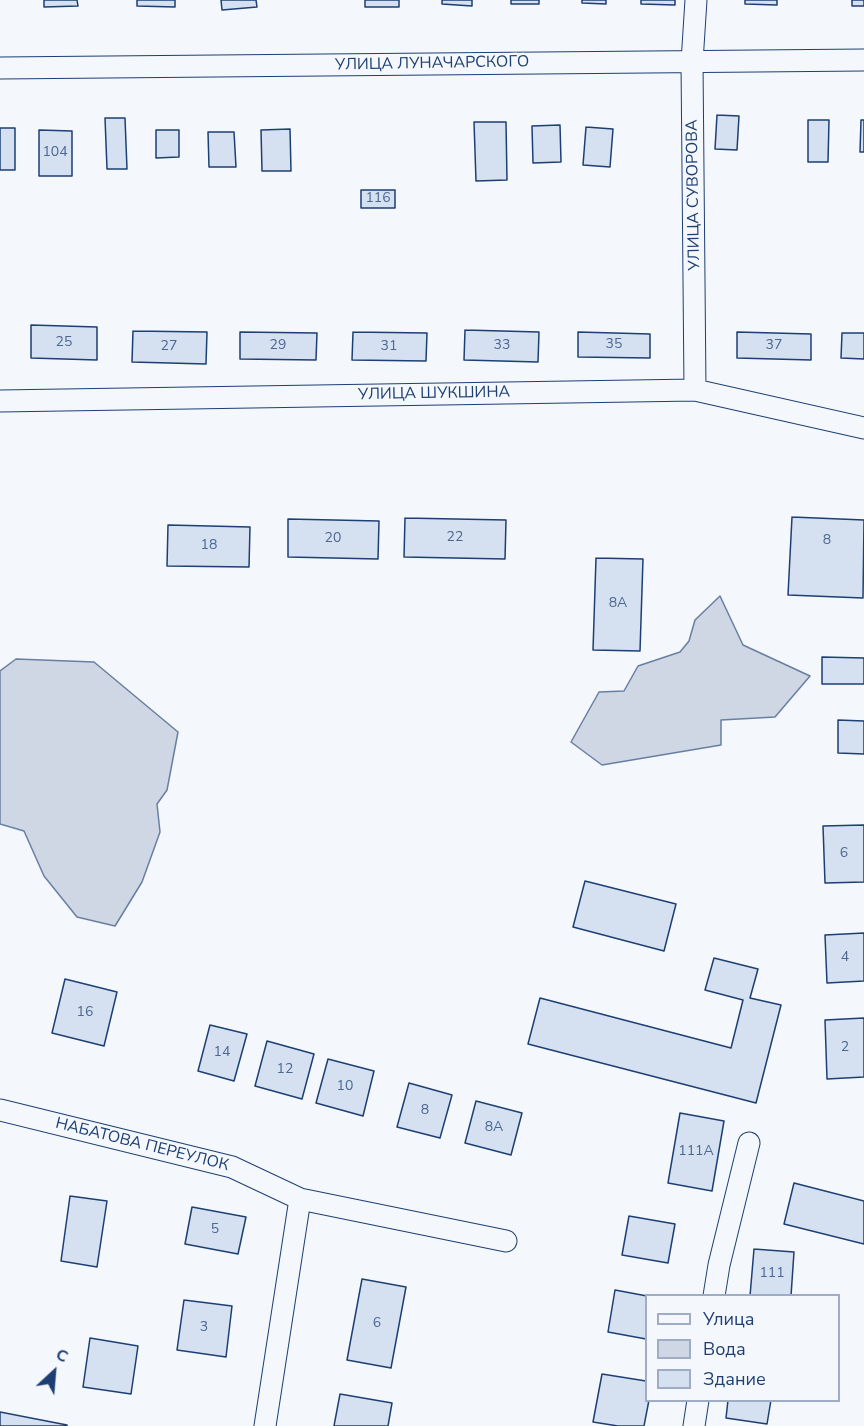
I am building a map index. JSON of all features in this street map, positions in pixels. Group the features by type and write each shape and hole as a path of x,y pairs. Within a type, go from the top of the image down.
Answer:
{"street":[{"name":"УЛИЦА СУВОРОВА","path":"695,390 692,62 696,0"},
{"name":"УЛИЦА ЛУНАЧАРСКОГО","path":"0,68 864,60"},
{"name":"УЛИЦА ШУКШИНА","path":"0,401 695,390 864,428"},
{"name":"НАБАТОВА ПЕРЕУЛОК","path":"0,1110 232,1167 300,1199 506,1241"},
{"path":"714,1294 719,1265 749,1143"},
{"path":"265,1426 300,1199"},
{"path":"694,1426 698,1402"}],"water":[{"path":"720,596 743,645 810,676 775,717 721,720 721,745 602,765 571,742 599,692 624,691 638,666 680,652 689,641 695,620"},
{"path":"16,659 94,662 178,732 167,790 157,804 160,832 142,882 115,926 77,917 44,876 24,831 0,824 0,671"}],"building":[{"path":"44,0 77,0 78,6 44,7"},
{"path":"137,0 175,0 175,7 137,6"},
{"path":"221,0 256,0 257,7 222,10"},
{"path":"365,0 399,0 399,7 365,7"},
{"path":"442,0 472,0 472,6 442,4"},
{"path":"511,0 539,0 539,4 511,4"},
{"path":"582,0 606,0 606,4 582,3"},
{"path":"641,0 675,0 675,5 641,4"},
{"path":"745,0 777,0 777,5 745,4"},
{"path":"852,0 864,0 864,6 852,6"},
{"path":"717,115 739,116 737,150 715,149"},
{"path":"105,118 125,118 127,169 107,169"},
{"path":"808,120 829,120 828,162 808,162"},
{"path":"861,120 864,120 864,152 860,152"},
{"path":"474,122 506,122 507,180 476,181"},
{"path":"560,125 561,162 533,163 532,126"},
{"path":"586,127 613,129 610,167 583,165"},
{"path":"0,128 15,128 15,170 0,170"},
{"path":"290,129 291,171 262,171 261,130"},
{"path":"39,130 72,131 72,176 39,176"},
{"path":"156,130 179,130 179,157 156,158"},
{"path":"208,132 234,132 236,167 209,167"},
{"path":"361,190 395,190 395,208 361,208"},
{"path":"31,325 97,327 97,360 31,358"},
{"path":"465,330 539,332 538,362 464,360"},
{"path":"133,331 207,332 206,364 132,362"},
{"path":"240,332 317,333 316,360 240,359"},
{"path":"353,332 427,333 426,361 352,360"},
{"path":"578,332 650,334 650,358 578,357"},
{"path":"737,332 811,334 811,360 737,358"},
{"path":"842,333 864,333 864,359 841,358"},
{"path":"792,517 864,520 863,598 788,595"},
{"path":"405,518 506,520 505,559 404,557"},
{"path":"288,519 379,521 378,559 288,557"},
{"path":"168,525 250,527 249,567 167,566"},
{"path":"596,558 643,559 640,651 593,650"},
{"path":"822,657 864,658 864,684 822,684"},
{"path":"838,720 864,721 864,754 838,753"},
{"path":"864,825 864,882 825,883 823,826"},
{"path":"585,881 676,904 664,951 573,927"},
{"path":"864,933 864,981 827,983 825,935"},
{"path":"714,958 758,969 750,998 781,1005 756,1103 528,1044 540,998 731,1048 743,1000 705,990"},
{"path":"65,979 117,992 104,1046 52,1033"},
{"path":"864,1018 864,1077 827,1079 825,1020"},
{"path":"210,1025 247,1034 234,1081 198,1071"},
{"path":"267,1041 314,1054 302,1099 255,1086"},
{"path":"328,1059 374,1071 363,1116 316,1103"},
{"path":"409,1083 452,1095 440,1138 397,1127"},
{"path":"476,1101 522,1113 511,1155 465,1143"},
{"path":"680,1113 724,1121 712,1191 668,1183"},
{"path":"794,1183 864,1201 864,1244 784,1224"},
{"path":"70,1196 107,1201 97,1267 61,1261"},
{"path":"192,1207 246,1217 238,1254 185,1244"},
{"path":"629,1216 675,1224 668,1263 622,1255"},
{"path":"754,1249 794,1252 791,1294 750,1294"},
{"path":"362,1279 406,1287 391,1368 347,1360"},
{"path":"615,1290 645,1296 645,1339 608,1332"},
{"path":"184,1300 232,1306 226,1357 177,1350"},
{"path":"90,1338 138,1346 131,1394 83,1387"},
{"path":"602,1374 645,1381 645,1402 649,1402 644,1426 618,1426 593,1422"},
{"path":"340,1394 392,1403 388,1426 334,1426"},
{"path":"728,1402 771,1402 767,1424 726,1418"},
{"path":"0,1412 67,1425 67,1426 0,1426"}]}
